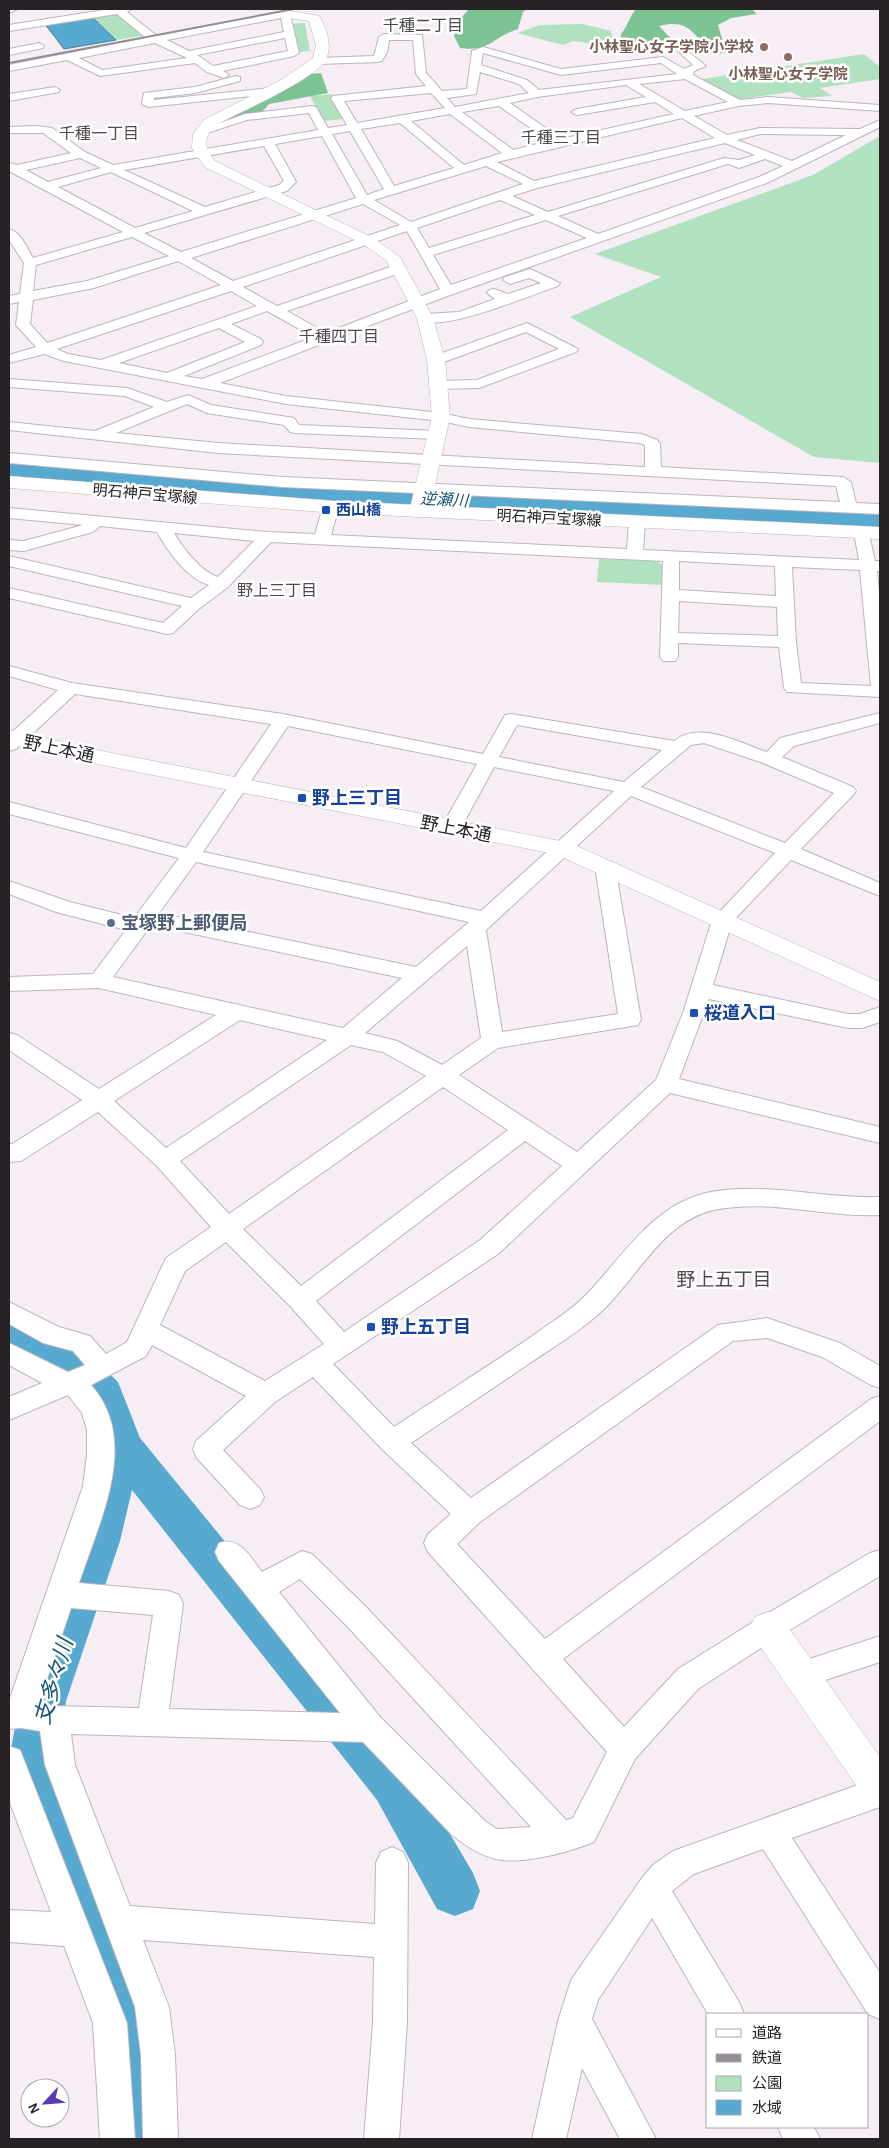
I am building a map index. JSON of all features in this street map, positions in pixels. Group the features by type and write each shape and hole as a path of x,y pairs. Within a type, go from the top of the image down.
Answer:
{"street":[{"path":"9,10 14,9"},
{"path":"9,28 123,10 157,40 188,54 211,70 236,79 195,90 148,95 148,104 270,91"},
{"path":"229,12 251,21"},
{"path":"211,70 294,52 284,14"},
{"path":"9,68 284,14 311,17 314,20 323,45 319,61"},
{"path":"68,56 100,73 288,34"},
{"path":"419,512 422,488 431,461 441,417 436,360 420,311 392,257 368,241 210,164 200,153 197,140 200,132 209,123 304,73 319,61 378,59 382,52 384,38 418,37 421,74 452,110 510,154"},
{"path":"9,52 39,46"},
{"path":"681,49 701,66 690,69 687,76"},
{"path":"391,191 337,98 436,92 472,92 477,51 483,50 561,72 663,60 687,76 738,103"},
{"path":"160,52 188,54"},
{"path":"68,71 122,58"},
{"path":"22,65 34,73"},
{"path":"475,67 523,82 537,94"},
{"path":"561,72 579,88"},
{"path":"48,186 114,168 501,102 537,94 687,76"},
{"path":"9,97 56,90 44,80"},
{"path":"628,82 725,139 794,166"},
{"path":"550,92 604,132"},
{"path":"570,107 656,98"},
{"path":"9,300 90,284 510,154 604,132 752,101 794,100 880,108"},
{"path":"752,101 764,112"},
{"path":"501,102 558,143"},
{"path":"829,114 850,104"},
{"path":"200,132 245,117 312,109 363,199 410,226 448,291"},
{"path":"402,119 462,169"},
{"path":"420,311 448,291 763,180 880,123"},
{"path":"9,130 43,130 52,133 66,146 81,154 203,211"},
{"path":"9,359 533,186 760,131 864,132"},
{"path":"578,138 594,146"},
{"path":"9,260 28,260 283,188 290,182 267,141"},
{"path":"13,167 81,154"},
{"path":"610,155 625,163"},
{"path":"427,253 728,160 739,164 765,155"},
{"path":"488,162 533,186"},
{"path":"13,167 274,308 327,339"},
{"path":"603,169 658,193"},
{"path":"501,196 600,239"},
{"path":"675,200 691,206"},
{"path":"9,233 17,241 28,260 23,325 41,350"},
{"path":"201,385 327,339 420,311 552,264"},
{"path":"102,364 221,324 398,269"},
{"path":"420,311 461,316 553,283 530,273"},
{"path":"484,288 507,299"},
{"path":"167,378 256,342 221,324"},
{"path":"436,360 527,327 571,349 479,384 437,385"},
{"path":"9,347 41,350 64,357 201,385 286,400 441,417 469,423 642,438 652,443 652,472"},
{"path":"9,383 126,392 167,407"},
{"path":"95,436 188,399 207,409 289,421 295,429"},
{"path":"9,426 218,448 843,482 849,508"},
{"path":"218,448 295,429 436,435"},
{"path":"9,458 283,482 880,509"},
{"name":"明石神戸宝塚線","path":"9,482 182,498 331,507 871,533"},
{"path":"322,540 331,507"},
{"path":"9,513 95,523 266,537 874,566"},
{"path":"634,555 637,522"},
{"path":"9,544 24,546 87,529 95,523"},
{"path":"164,528 166,535 184,557 207,579 222,583"},
{"path":"871,533 880,688"},
{"path":"9,593 166,629 194,604 222,583 266,537"},
{"path":"669,657 671,557"},
{"path":"9,561 194,604"},
{"path":"783,562 787,642 793,688 880,692"},
{"path":"671,595 785,602"},
{"path":"670,638 787,642"},
{"path":"9,672 71,688 283,720 628,788 788,851 880,890"},
{"path":"11,741 71,688"},
{"path":"770,759 787,742 880,718"},
{"path":"450,828 512,719 677,747"},
{"path":"99,981 191,855 283,720"},
{"path":"165,1160 348,1036 480,924 628,788 685,741 705,737 770,759 846,791 722,920 701,990 666,1084 489,1247 266,1394 206,1449 250,1497"},
{"name":"野上本通","path":"11,741 450,828 561,848 606,866 880,992"},
{"path":"9,808 191,855 480,924"},
{"path":"9,1409 100,1369 137,1350 145,1328 175,1265 492,1041 630,1020 606,866"},
{"path":"9,887 63,907 420,975"},
{"path":"480,924 492,1041"},
{"path":"9,995 19,984 99,981 389,1046 442,1075 579,1165"},
{"path":"701,990 848,1021 862,1021 880,1014"},
{"path":"9,1152 13,1156 238,1011"},
{"path":"9,1040 99,1100 165,1160 228,1229 300,1300 341,1346"},
{"path":"666,1084 880,1135"},
{"path":"300,1300 525,1128"},
{"path":"392,1442 568,1324 594,1302 650,1238 680,1214 710,1201 755,1197 862,1207 880,1206"},
{"path":"9,1312 52,1336 81,1344 100,1369"},
{"path":"145,1328 266,1394"},
{"path":"624,1749 543,1657 438,1543 470,1514 727,1332 767,1328 831,1350 880,1378"},
{"path":"9,1353 69,1383 89,1400 99,1421 102,1452 97,1486 61,1594 15,1714 54,1720 370,1728"},
{"path":"315,1363 392,1442 470,1514"},
{"path":"543,1657 880,1406"},
{"path":"229,1552 260,1588 370,1728 463,1824 479,1838 497,1844 535,1842 583,1832 624,1749 688,1678 880,1562"},
{"path":"260,1588 302,1563 357,1617 560,1836"},
{"path":"61,1594 169,1604 152,1722"},
{"path":"768,1628 880,1788"},
{"path":"801,1674 880,1649"},
{"path":"54,1720 60,1765 152,2006 158,2054 160,2139"},
{"path":"9,1760 110,2023 118,2139"},
{"path":"549,2139 583,1992 664,1875 684,1862 880,1792"},
{"path":"770,1832 880,2002"},
{"path":"382,2139 390,2023 392,1863"},
{"path":"653,1889 726,2013"},
{"path":"120,1922 391,1942"},
{"path":"9,1926 74,1930"},
{"path":"575,2021 639,2139"},
{"path":"796,2128 802,2139"}],"green space":[{"path":"469,9 527,9 523,12 518,29 485,46 470,49 460,48 454,36 460,19"},
{"path":"636,9 752,9 757,14 731,18 718,25 726,52 718,54 709,49 687,27 671,24 659,26 678,46 634,49 620,47 621,34"},
{"path":"118,13 146,35 116,40 91,16"},
{"path":"305,23 310,51 297,52 293,24"},
{"path":"582,24 611,31 613,41 608,46 573,41 563,45 517,33 540,25"},
{"path":"864,54 880,67 880,79 820,88 832,96 803,98 791,92 739,99 702,79"},
{"path":"321,73 328,93 269,104 262,112 211,127 213,123 311,74"},
{"path":"331,94 345,119 323,121 310,96"},
{"path":"880,136 880,463 814,457 570,317 661,277 595,254 813,175"},
{"path":"599,559 657,561 663,566 664,585 597,582"}],"water":[{"path":"91,16 116,40 64,49 44,23"},
{"name":"逆瀬川","path":"9,461 414,491 880,511 880,529 154,492 9,478"}],"waterway":[{"name":"支多々川","path":"9,1327 64,1355 104,1394 122,1446"},
{"path":"122,1446 394,1784 455,1891"},
{"name":"支多々川","path":"122,1446 98,1541 43,1701 35,1749 136,2030 141,2093 142,2139"}],"railway":[{"path":"9,63 294,9"}],"place":[{"name":"小林聖心女子学院小学校","path":"764,47"},
{"name":"小林聖心女子学院","path":"788,57"},
{"name":"西山橋","path":"326,510"},
{"name":"野上三丁目","path":"302,798"},
{"name":"宝塚野上郵便局","path":"111,923"},
{"name":"桜道入口","path":"694,1013"},
{"name":"野上五丁目","path":"371,1327"}],"district":[{"name":"千種二丁目","path":"423,25"},
{"name":"千種一丁目","path":"99,133"},
{"name":"千種三丁目","path":"561,137"},
{"name":"千種四丁目","path":"339,336"},
{"name":"野上三丁目","path":"277,590"},
{"name":"野上五丁目","path":"724,1279"}]}
